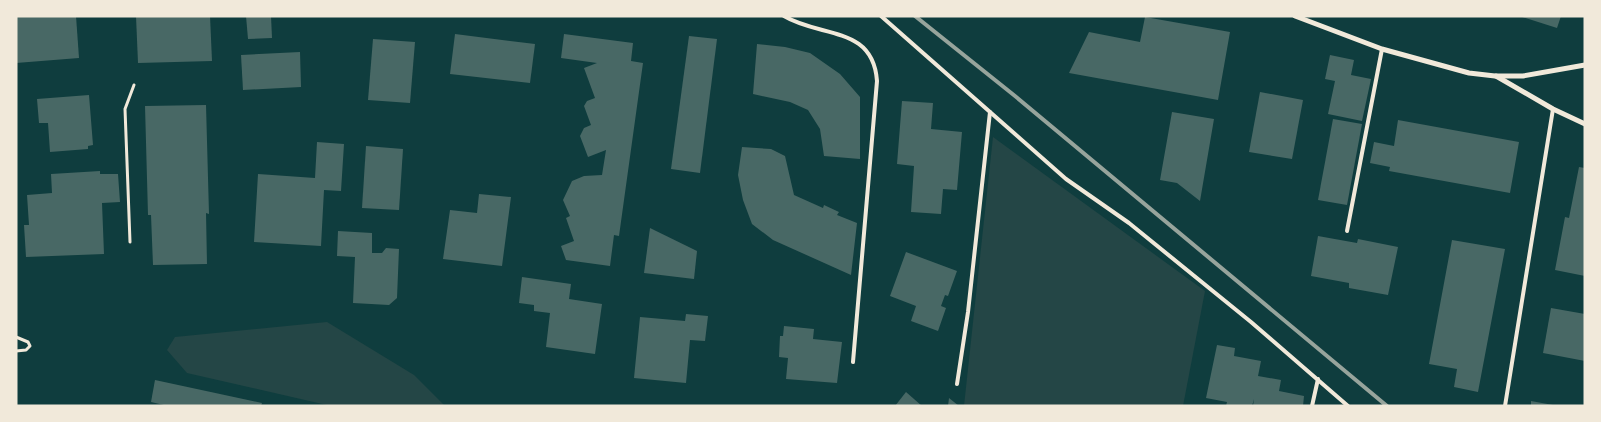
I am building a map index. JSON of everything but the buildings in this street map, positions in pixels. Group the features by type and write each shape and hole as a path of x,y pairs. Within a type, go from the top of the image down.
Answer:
{"street":[{"path":"1295,16 1382,49 1469,73 1495,76 1522,76 1585,65"},
{"path":"1495,76 1553,110 1585,124"}],"lane":[{"path":"784,16 798,23 855,40 871,57 876,70 877,81 853,362"},
{"path":"880,16 1066,179 1129,224 1251,322 1348,406"},
{"path":"1347,231 1382,49"},
{"path":"1505,406 1553,110"},
{"path":"957,384 968,312 990,112"},
{"path":"1312,406 1318,379"}],"path":[{"path":"130,242 125,109 134,85"},
{"path":"16,337 28,342 30,346 26,350 16,351"}],"shaded area":[{"path":"993,137 1205,291 1183,406 964,406"},
{"path":"327,322 414,375 445,406 331,406 187,373 167,350 175,337"}],"railway":[{"path":"915,16 1015,96 1387,406"}]}
